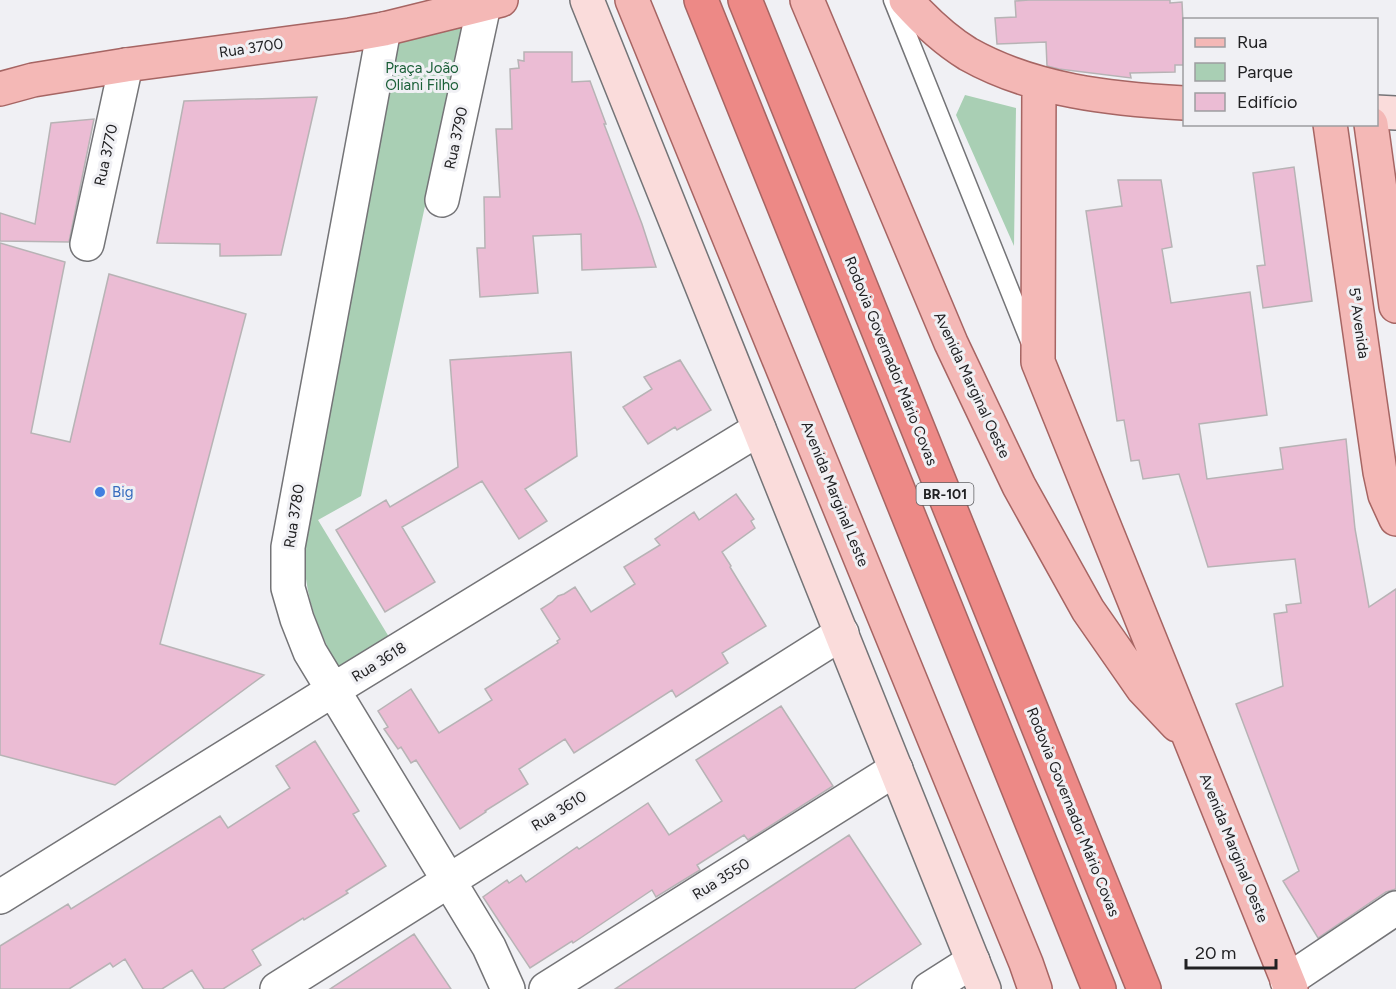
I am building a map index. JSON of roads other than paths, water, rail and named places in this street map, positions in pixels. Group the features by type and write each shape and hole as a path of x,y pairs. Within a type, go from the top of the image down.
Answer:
{"highway":[{"name":"BR-101","path":"701,0 1099,989"},
{"name":"Rodovia Governador Mário Covas","path":"745,0 1144,989"}],"main road":[{"path":"587,0 979,975"},
{"name":"Avenida Marginal Oeste","path":"807,0 951,343 1019,486 1088,610 1143,689 1190,740"},
{"path":"906,0 934,28 967,53 998,69 1091,95 1183,103"},
{"name":"Rua 3700","path":"0,89 33,80 126,65 350,35 493,3"},
{"name":"Avenida Marginal Leste","path":"637,12 1022,952 1035,989"},
{"name":"Avenida Marginal Oeste","path":"1039,82 1038,362 1289,985"},
{"path":"1378,112 1396,113"},
{"name":"5ª Avenida","path":"1330,126 1380,472 1385,495 1396,519"},
{"path":"1371,126 1396,306"}],"street":[{"name":"Rua 3790","path":"442,200 493,3"},
{"name":"Rua 3780","path":"384,29 288,547 288,588 310,652 489,947 508,989"},
{"name":"Rua 3770","path":"87,244 126,65"},
{"name":"Rua 3618","path":"0,897 759,429"},
{"name":"Rua 3610","path":"277,989 842,633"},
{"name":"Rua 3550","path":"546,989 896,769"},
{"path":"1289,985 1396,908"},
{"path":"929,989 979,975"}],"lane":[{"path":"893,0 1038,362"}],"place":[{"name":"Big","path":"100,492"}],"park label":[{"name":"Praça João Oliani Filho","path":"422,76"}]}
